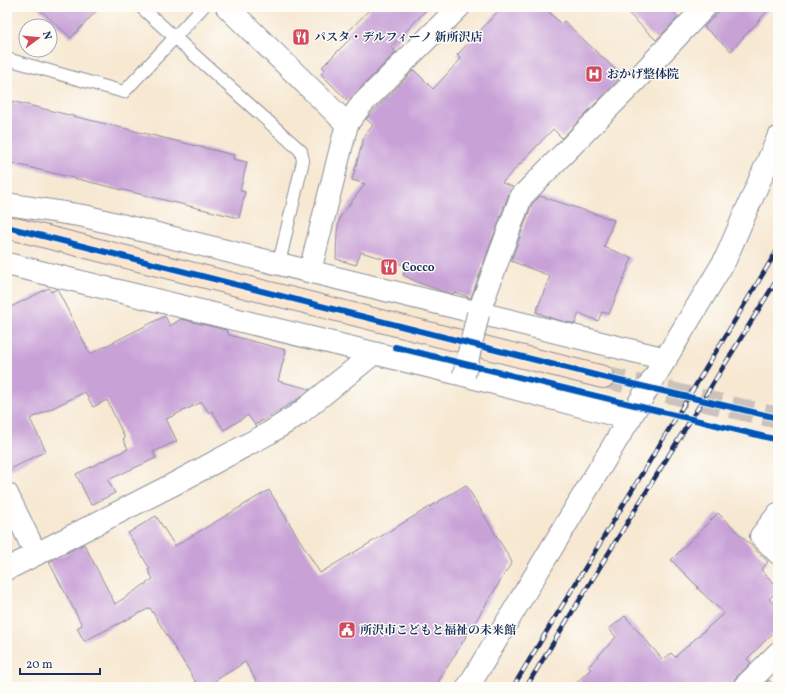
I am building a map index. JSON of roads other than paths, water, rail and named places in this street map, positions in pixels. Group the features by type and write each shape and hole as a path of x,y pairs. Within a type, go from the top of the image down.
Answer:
{"street":[{"path":"227,7 347,124"},
{"path":"310,271 347,124 362,104 459,7"},
{"path":"464,375 478,314 521,197 705,7"},
{"path":"468,687 725,260 778,138"},
{"path":"7,204 84,216 666,359"},
{"path":"7,227 603,377"},
{"path":"7,264 464,375 630,419"},
{"path":"7,569 160,491 269,433 299,414 373,354"},
{"path":"7,494 36,554"},
{"path":"778,514 761,536 778,553"},
{"path":"744,687 775,662"}],"lane":[{"path":"141,7 301,151 303,161 279,263"},
{"path":"7,59 124,92 203,7"}],"tunnel":[{"path":"603,377 778,418"}],"railway":[{"path":"513,687 778,249"},
{"path":"526,687 778,278"}],"place":[{"name":"パスタ・デルフィーノ 新所沢店","path":"301,37"},
{"name":"おかげ整体院","path":"594,74"},
{"name":"Cocco","path":"389,267"},
{"name":"所沢市こどもと福祉の未来館","path":"347,630"}]}
